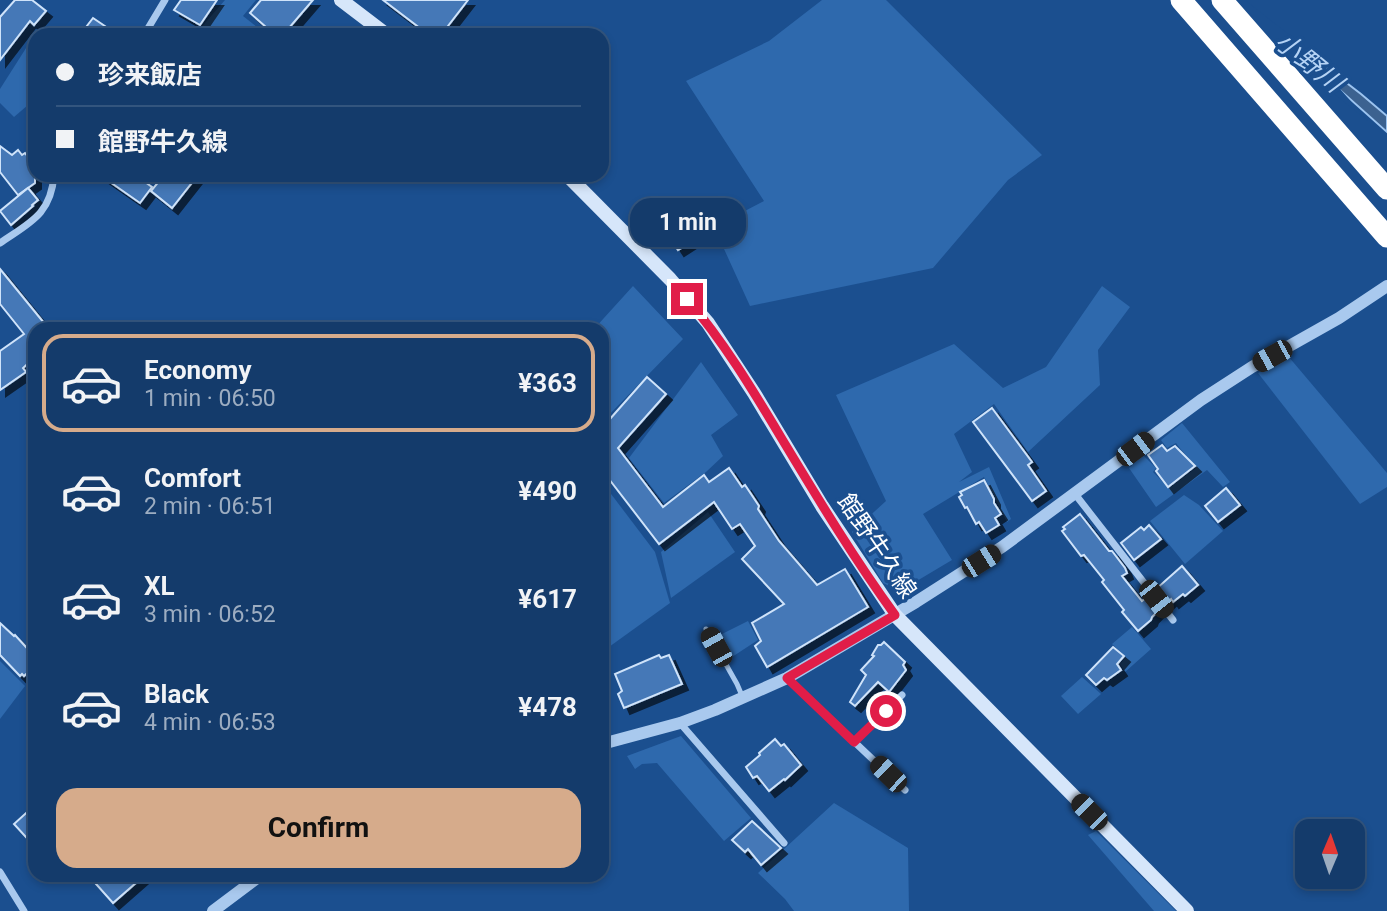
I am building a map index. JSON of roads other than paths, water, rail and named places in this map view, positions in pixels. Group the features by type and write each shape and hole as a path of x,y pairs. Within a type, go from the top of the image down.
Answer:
{"highway":[{"path":"1181,0 1387,237"},
{"path":"1222,0 1387,190"}],"main road":[{"path":"341,0 378,28"},
{"name":"館野牛久線","path":"574,182 670,279 708,323 822,506 895,615 1187,911"}],"street":[{"path":"148,28 165,0"},
{"path":"0,243 36,219 49,198 52,182"},
{"path":"609,742 680,723 743,698 787,678 895,615 1002,548 1201,400 1252,367 1339,318 1387,285"},
{"path":"1075,494 1173,620"},
{"path":"787,678 905,790"},
{"path":"854,742 902,695"},
{"path":"680,723 784,843"},
{"path":"0,872 24,911"},
{"path":"213,911 252,882"}],"lane":[{"path":"706,629 743,698"}],"water":[{"name":"小野川","path":"1239,0 1387,116 1387,132"}]}
